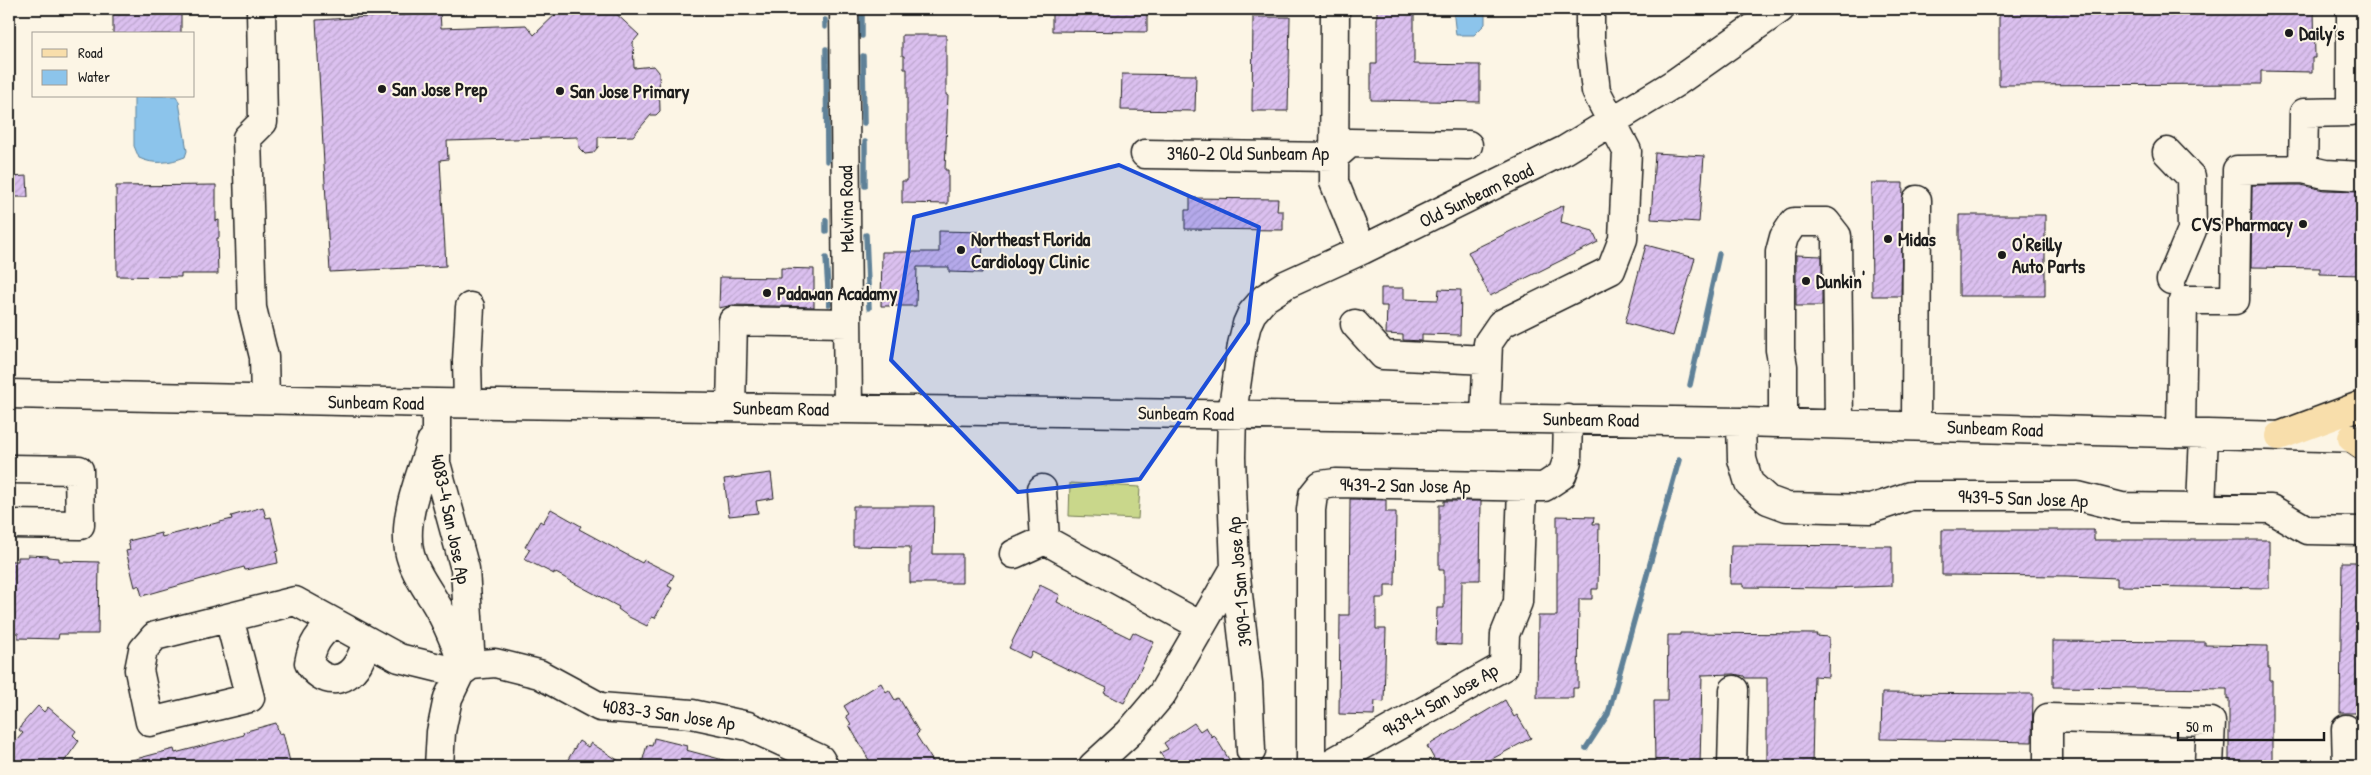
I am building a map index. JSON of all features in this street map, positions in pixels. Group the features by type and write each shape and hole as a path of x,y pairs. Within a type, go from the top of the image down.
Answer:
{"main road":[{"path":"2279,436 2362,406"}],"street":[{"path":"261,9 263,122 247,138 252,308 264,357 265,399"},
{"name":"Melvina Road","path":"844,9 848,409"},
{"path":"1335,9 1334,182 1362,250"},
{"path":"1485,418 1488,343 1501,324 1611,270 1623,239 1627,150 1596,91 1590,39 1590,9"},
{"name":"Old Sunbeam Road","path":"1232,414 1246,324 1252,313 1265,298 1285,285 1362,250 1540,163 1675,83 1780,9"},
{"path":"2303,169 2304,113 2356,111 2354,32"},
{"name":"3960-2 Old Sunbeam Ap","path":"1145,154 1334,157 1350,144 1468,145"},
{"path":"2167,152 2191,177 2192,230 2171,280"},
{"path":"2201,507 2193,434 2183,300 2236,300 2237,170 2303,169 2325,174 2362,176"},
{"path":"1916,426 1917,200"},
{"path":"1783,422 1783,366 1780,350 1780,252 1784,237 1794,222 1826,222 1837,236 1839,424"},
{"path":"468,403 467,361 470,307"},
{"path":"731,407 733,321 847,324"},
{"path":"1354,324 1382,356 1487,360"},
{"name":"Sunbeam Road","path":"9,394 265,399 436,415 468,403 1783,422 2359,440"},
{"name":"3909-1 San Jose Ap","path":"1232,414 1231,457 1235,568 1248,683 1251,751"},
{"path":"436,415 411,507 408,532 409,552 421,580 441,612 465,669 448,698 443,724 440,766"},
{"name":"4083-4 San Jose Ap","path":"436,415 436,463 465,569 465,669"},
{"name":"9439-2 San Jose Ap","path":"1311,766 1311,510 1313,495 1321,485 1336,483 1544,487 1562,475 1567,461 1568,419"},
{"name":"9439-5 San Jose Ap","path":"1741,422 1742,459 1750,483 1768,500 1787,507 1871,509 1910,496 2078,496 2122,507 2271,508 2307,530 2362,531"},
{"path":"9,470 79,470 80,525 9,524"},
{"name":"9439-4 San Jose Ap","path":"1326,766 1504,666 1505,634 1518,602 1522,488"},
{"path":"1042,489 1045,540"},
{"path":"1045,540 1201,626"},
{"path":"1014,554 1045,540"},
{"path":"1093,766 1128,733 1162,694 1235,568"},
{"path":"229,618 250,698 150,722 139,670 142,650 155,636 295,601 368,641 359,662 352,672 342,678 327,679 315,673 309,663 311,649 320,633 334,623"},
{"name":"4083-3 San Jose Ap","path":"368,641 399,658 465,669 495,663 539,674 600,707 692,714 748,726 820,759 824,766"},
{"path":"1732,766 1734,690"},
{"path":"2048,766 2048,718 2210,722 2210,766"},
{"path":"2346,729 2347,766"}],"highlighted area":[{"path":"1119,165 1259,227 1248,323 1140,479 1018,492 891,360 914,217"}],"green space":[{"path":"1070,483 1140,487 1138,519 1069,516"}],"water":[{"path":"1453,9 1485,9 1485,24 1474,35 1456,35"},
{"path":"134,98 177,98 187,151 185,157 173,161 150,162 139,158 134,146"}],"building":[{"path":"113,9 181,9 181,32 113,32"},
{"path":"561,9 611,9 639,35 633,42 634,68 654,66 659,72 660,111 656,115 651,115 633,136 598,137 598,147 593,153 585,154 579,148 578,137 447,141 448,159 440,160 446,266 330,272 316,20 440,13 441,28 526,25 534,35"},
{"path":"1052,9 1147,9 1147,32 1052,31"},
{"path":"1377,9 1414,9 1414,64 1480,65 1480,102 1371,100 1371,64 1377,64"},
{"path":"1999,9 2314,9 2315,58 2312,58 2312,72 2261,71 2261,84 1999,85"},
{"path":"1253,17 1290,17 1288,111 1252,111"},
{"path":"902,35 946,35 946,95 948,95 945,170 948,170 948,204 902,203 902,181 907,181 907,69 904,69 904,56 902,56"},
{"path":"1122,74 1196,75 1195,111 1121,110"},
{"path":"1655,153 1704,156 1699,222 1651,219"},
{"path":"27,176 28,197 9,197 9,177"},
{"name":"Midas","path":"1871,183 1903,183 1901,296 1872,296"},
{"path":"216,185 216,221 219,220 219,238 217,238 218,274 181,274 181,277 117,276 116,186"},
{"name":"CVS Pharmacy","path":"2252,185 2301,185 2324,190 2362,191 2362,275 2320,274 2320,268 2251,267"},
{"path":"1190,198 1278,199 1277,211 1283,211 1283,230 1185,229 1185,210 1190,210"},
{"path":"1564,205 1561,222 1593,231 1598,242 1490,296 1468,252"},
{"name":"O'Reilly Auto Parts","path":"1959,215 2045,215 2045,296 1959,296"},
{"path":"939,231 983,232 982,273 949,272 949,267 917,267 916,306 881,306 882,252 939,252"},
{"path":"1646,245 1695,258 1673,336 1625,323"},
{"name":"Dunkin'","path":"1796,255 1822,256 1822,306 1796,306"},
{"name":"Padawan Acadamy","path":"781,268 814,269 814,307 733,305 719,308 720,277 781,278"},
{"path":"1381,288 1404,288 1404,299 1438,300 1439,289 1461,290 1460,335 1422,334 1422,341 1403,340 1403,335 1386,334 1387,306 1381,306"},
{"path":"771,473 774,498 756,501 758,513 729,516 724,479"},
{"path":"1350,499 1386,500 1386,512 1396,512 1395,585 1385,585 1385,598 1376,598 1376,629 1386,629 1384,702 1375,701 1374,715 1339,714 1340,615 1349,615"},
{"path":"1444,501 1481,501 1480,580 1462,580 1461,645 1436,644 1437,608 1444,608 1444,570 1439,570 1439,505 1444,505"},
{"path":"853,506 934,506 933,554 962,554 962,583 910,583 910,547 853,546"},
{"path":"263,507 266,518 271,517 279,551 276,552 278,563 245,570 244,567 142,596 139,585 135,587 126,551 130,550 128,541 161,533 162,537 232,519 231,516"},
{"path":"551,509 581,526 579,529 642,563 644,560 674,575 668,586 672,588 655,618 652,617 647,626 629,617 618,609 619,607 554,572 554,574 524,559 530,549 525,547 540,521 543,523"},
{"path":"1557,516 1594,517 1593,524 1599,524 1598,589 1592,589 1592,599 1579,599 1578,688 1573,688 1573,698 1537,698 1538,616 1557,616"},
{"path":"1942,530 2094,530 2094,540 2269,540 2269,588 2117,586 2117,578 1942,575"},
{"path":"1731,545 1892,546 1892,586 1831,588 1743,587 1743,584 1730,584"},
{"path":"28,555 59,558 59,561 99,562 98,634 59,634 58,639 18,638 18,633 9,633 9,561 18,561 18,557 28,557"},
{"path":"2342,562 2362,562 2362,713 2340,713"},
{"path":"1040,585 1060,595 1057,602 1130,638 1133,632 1154,642 1124,703 1104,693 1107,688 1032,652 1029,658 1009,648"},
{"path":"1680,633 1817,634 1816,636 1829,637 1828,677 1814,676 1812,764 1807,764 1807,766 1767,766 1767,678 1745,678 1744,676 1734,674 1702,675 1700,766 1660,766 1660,762 1655,762 1654,701 1667,701 1668,635 1680,635"},
{"path":"2053,641 2205,642 2205,645 2268,646 2268,668 2270,668 2270,680 2272,680 2272,763 2269,763 2269,766 2229,766 2229,698 2227,699 2227,689 2053,687"},
{"path":"881,683 886,692 889,690 895,700 899,698 919,732 916,735 936,766 875,766 872,761 870,762 849,725 851,724 846,716 849,714 844,706"},
{"path":"1882,693 2033,694 2032,742 1881,739"},
{"path":"1505,700 1514,717 1517,715 1531,738 1479,766 1438,766 1427,746"},
{"path":"38,706 44,712 48,707 76,731 73,735 79,741 61,766 9,766 9,749 23,733 19,730 22,724"},
{"path":"276,723 279,734 283,733 291,766 128,766 128,761 174,749 175,753 244,735 243,732"},
{"path":"1194,723 1200,731 1206,727 1212,737 1214,735 1233,766 1169,766 1160,753 1168,749 1164,743"},
{"path":"654,738 687,746 686,750 727,761 726,766 641,766 647,745 652,746"},
{"path":"579,741 588,747 591,743 627,766 564,766"}],"waterway":[{"path":"862,9 862,36"},
{"path":"825,20 825,27"},
{"path":"826,49 827,161"},
{"path":"863,56 864,123"},
{"path":"865,142 865,186"},
{"path":"826,220 826,231"},
{"path":"866,235 869,308"},
{"path":"1690,385 1719,254"},
{"path":"826,258 829,304"},
{"path":"1586,748 1608,714 1679,460"}],"place":[{"name":"Daily’s","path":"2289,33"},
{"name":"San Jose Prep","path":"382,89"},
{"name":"San Jose Primary","path":"560,91"},
{"name":"CVS Pharmacy","path":"2303,224"},
{"name":"Midas","path":"1888,239"},
{"name":"Northeast Florida Cardiology Clinic","path":"961,250"},
{"name":"O'Reilly Auto Parts","path":"2002,255"},
{"name":"Dunkin'","path":"1806,281"},
{"name":"Padawan Acadamy","path":"767,293"}]}
